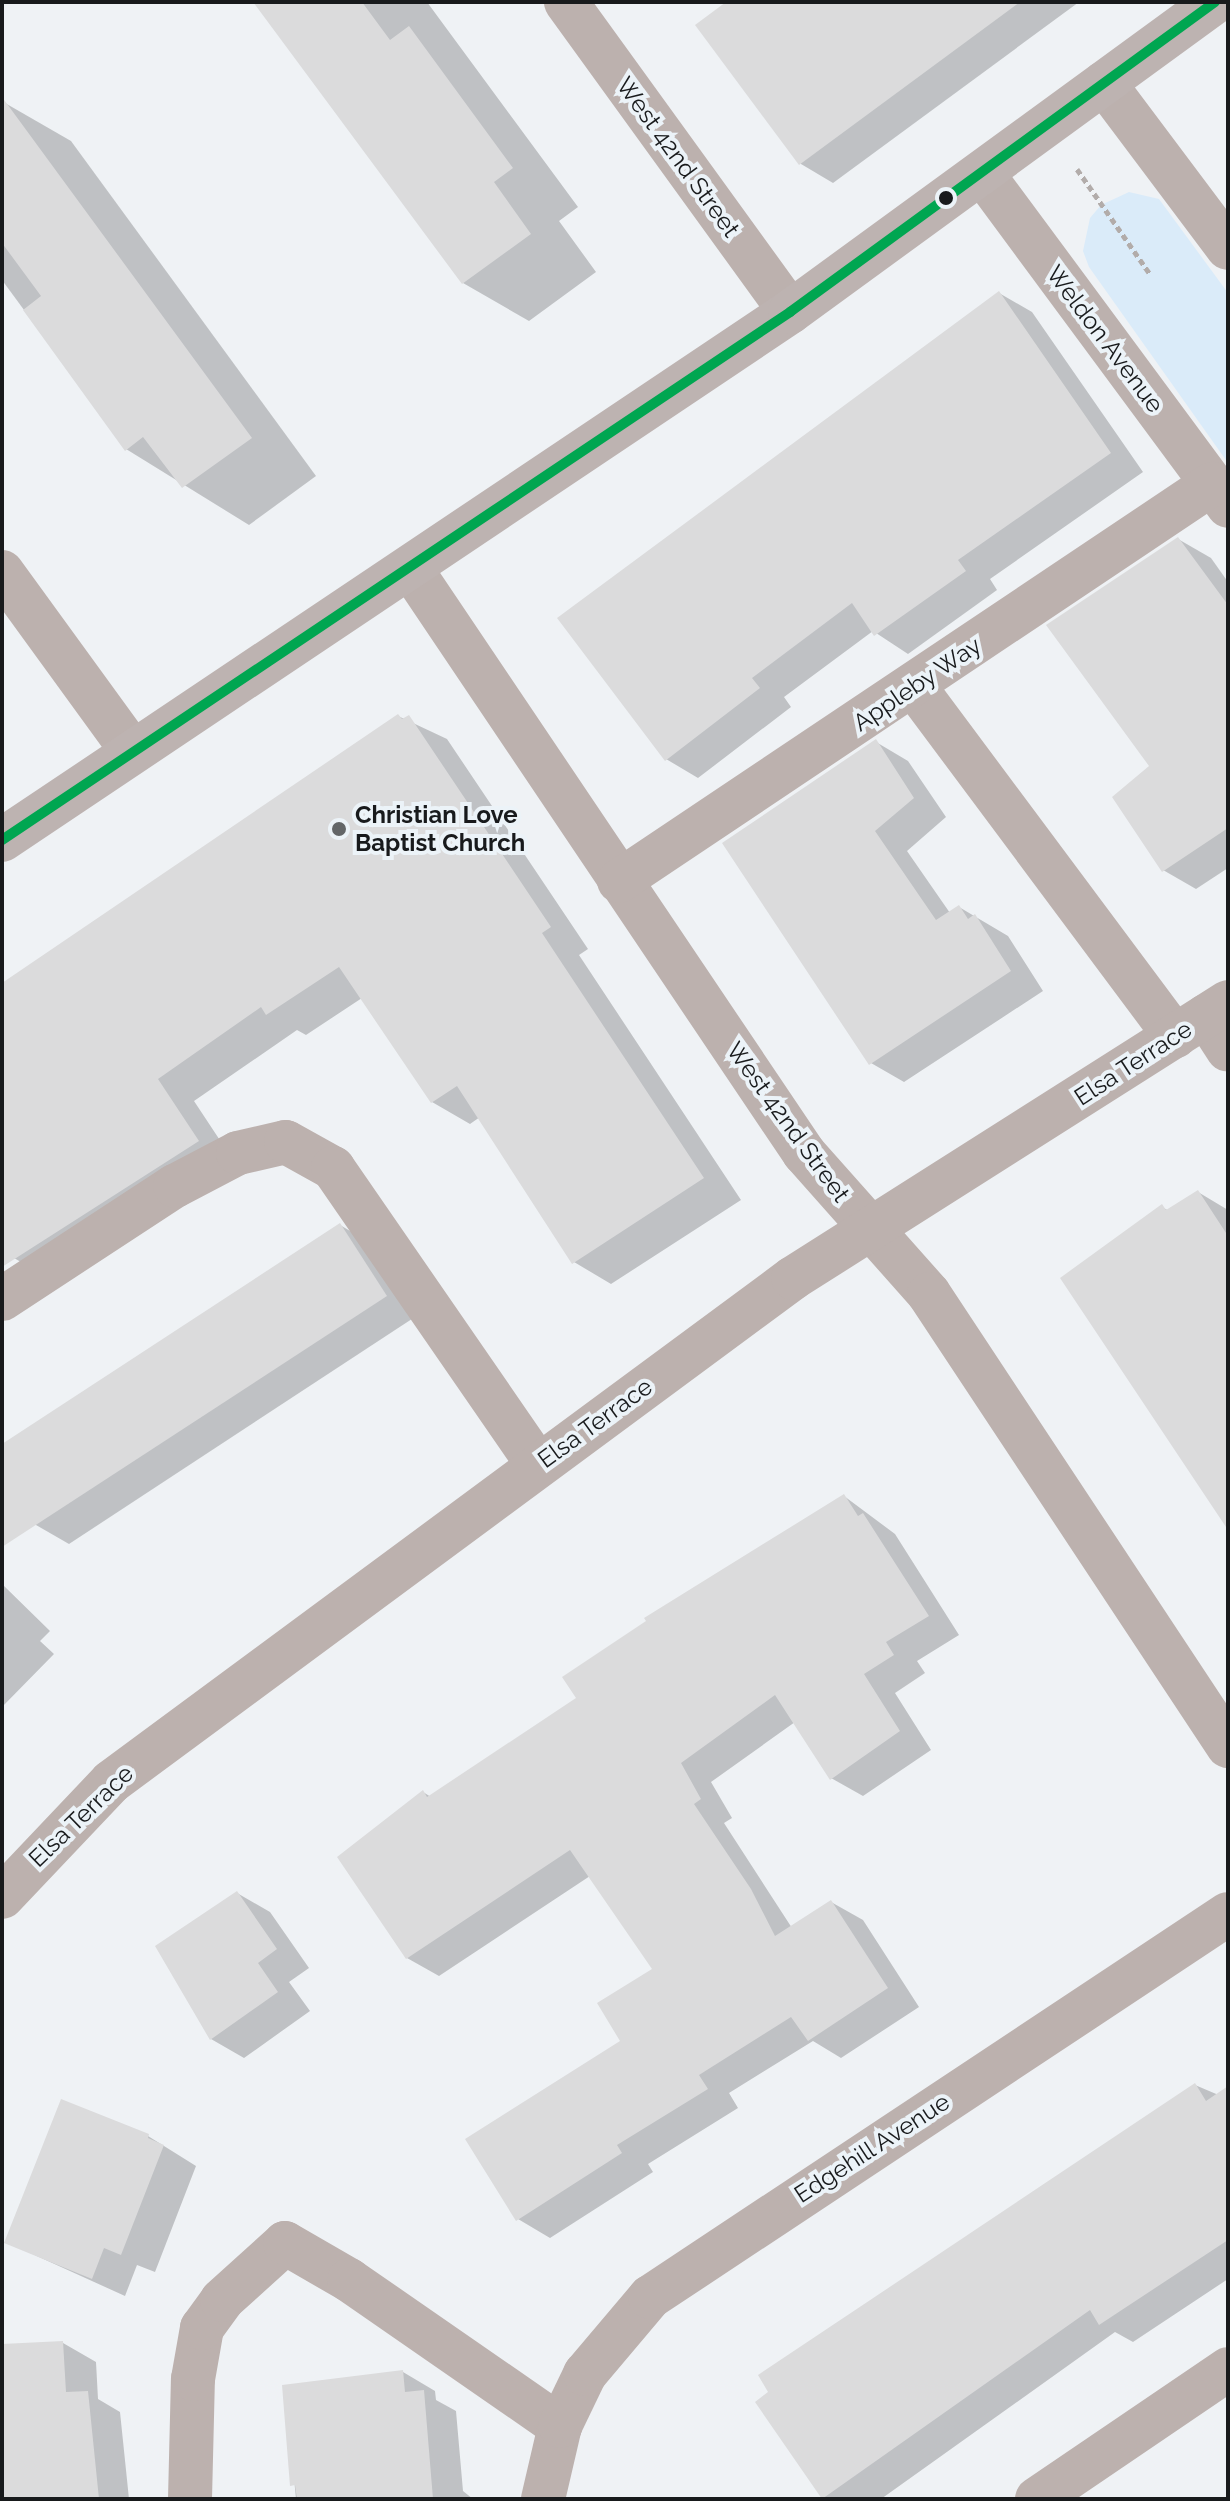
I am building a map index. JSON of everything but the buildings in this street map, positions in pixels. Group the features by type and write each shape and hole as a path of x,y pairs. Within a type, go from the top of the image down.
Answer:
{"main road":[{"path":"2,840 411,569 790,312 1215,2"}],"street":[{"name":"West 42nd Street","path":"566,2 790,312"},
{"path":"1104,83 1228,248"},
{"name":"Weldon Avenue","path":"982,173 1220,495"},
{"name":"Appleby Way","path":"619,881 914,686 1220,495"},
{"name":"West 42nd Street","path":"411,569 804,1153 929,1294 1228,1746"},
{"path":"2,572 132,751"},
{"path":"914,686 1209,1026"},
{"name":"Elsa Terrace","path":"2,1897 111,1782 793,1278 1209,1026"},
{"path":"2,1299 175,1186 238,1153 286,1142 333,1168 538,1465"},
{"name":"Edgehill Avenue","path":"543,2499 560,2426 585,2374 650,2297 1228,1914"},
{"path":"190,2499 193,2379 202,2328 222,2300 285,2243 349,2280 560,2426"},
{"path":"1037,2499 1228,2369"}],"path":[{"path":"1046,126 1150,274"}],"shaded area":[{"path":"1129,192 1159,199 1228,293 1228,463 1089,267 1083,251 1090,218 1101,205"}],"transit line":[{"path":"2,840 790,312 1215,2"}],"place":[{"name":"Christian Love Baptist Church","path":"339,829"}]}
